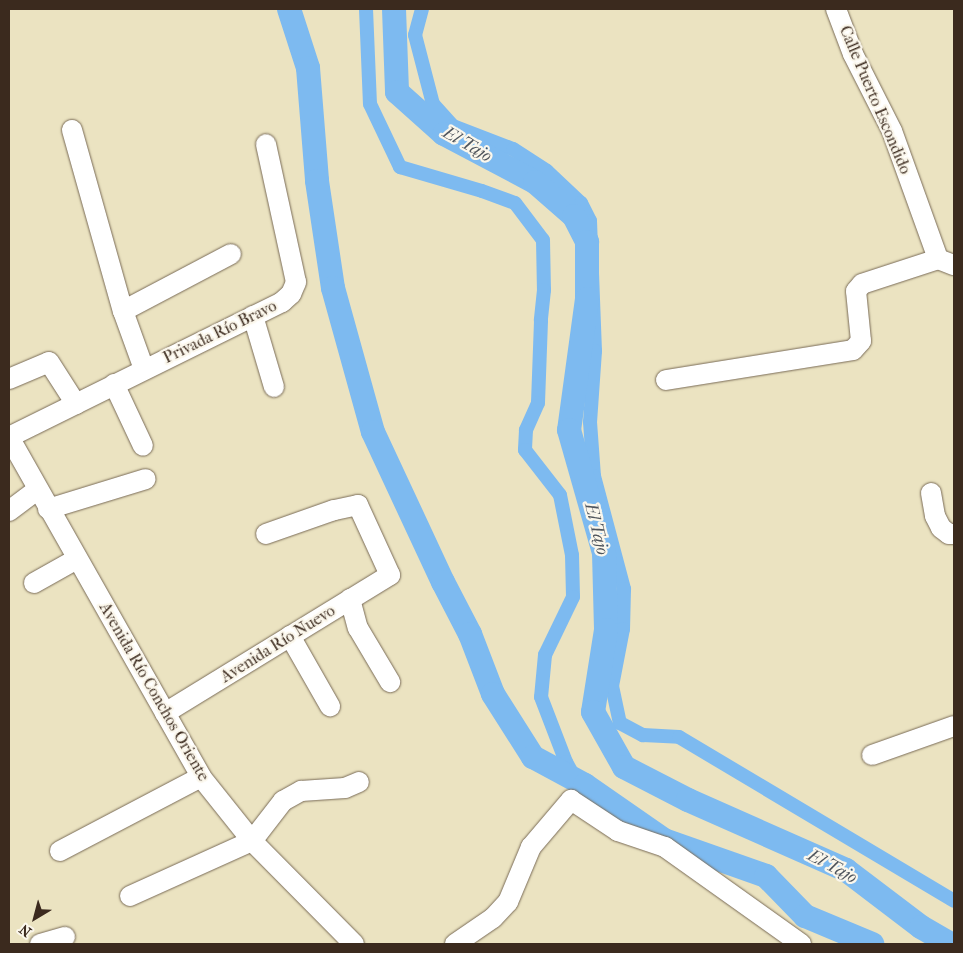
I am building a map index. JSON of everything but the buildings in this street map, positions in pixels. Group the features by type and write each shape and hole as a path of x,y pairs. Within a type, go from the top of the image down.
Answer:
{"street":[{"name":"Calle Puerto Escondido","path":"836,9 853,54 892,131 946,262"},
{"name":"Privada Río Bravo","path":"72,130 123,311 144,369"},
{"name":"Privada Río Bravo","path":"9,437 282,302 291,294 296,282 266,144"},
{"path":"123,311 231,254"},
{"path":"666,380 853,350 861,341 856,291 862,284 946,262"},
{"path":"253,316 274,387"},
{"path":"9,379 49,362 76,404"},
{"path":"114,384 143,446"},
{"name":"Avenida Río Conchos Oriente","path":"9,437 48,509 201,776 252,841 354,944"},
{"path":"48,509 146,479"},
{"path":"9,511 38,490"},
{"path":"931,493 935,516 941,528 949,534 954,534"},
{"name":"Avenida Río Nuevo","path":"165,713 390,575 358,505 334,510 266,534"},
{"path":"34,583 77,559"},
{"path":"350,599 358,628 390,682"},
{"path":"290,636 330,706"},
{"path":"872,755 954,726"},
{"path":"60,851 201,776"},
{"path":"130,896 252,841 283,801 301,791 345,788 359,782"},
{"path":"455,944 493,918 508,902 531,847 570,800 618,831 665,847 801,944"},
{"path":"40,944 65,937"}],"waterway":[{"path":"289,9 308,68 317,181 333,288 373,432 443,582 470,634 493,694 533,757 585,785 664,840 766,876 805,916 872,944"},
{"path":"366,9 370,104 400,167 482,191 515,203 543,240 544,290 538,403 526,430 525,450 560,495 572,555 573,597 545,655 541,697 566,762 576,780"},
{"name":"El Tajo","path":"394,9 397,92 444,134 535,182 574,216 587,242 587,299 569,430 604,553 606,630 593,712 624,767 688,800 846,870 921,927 950,944"},
{"path":"422,9 415,35 433,104 453,126 513,149 547,171 581,203 590,221 595,351 590,422 594,476 624,589 623,629 612,686 620,723 643,735 679,737 954,901"}]}
